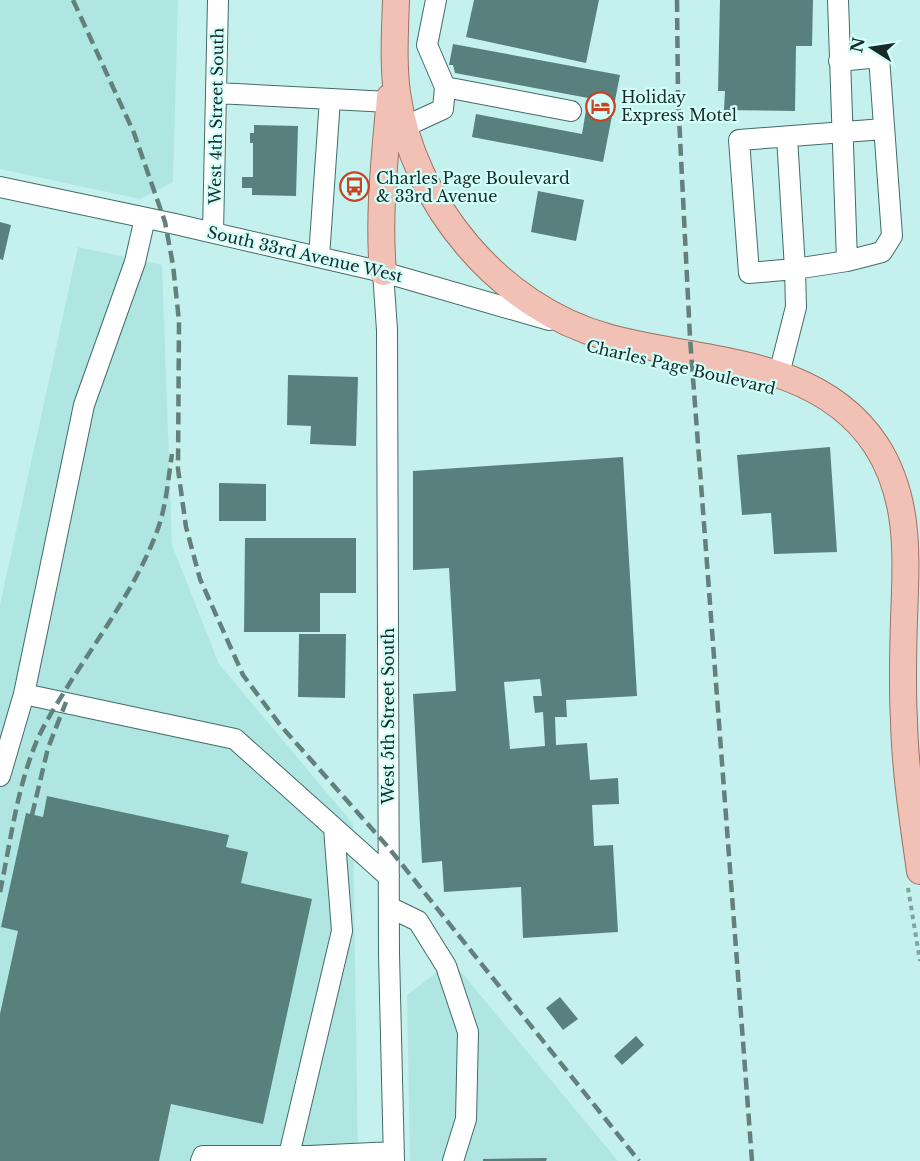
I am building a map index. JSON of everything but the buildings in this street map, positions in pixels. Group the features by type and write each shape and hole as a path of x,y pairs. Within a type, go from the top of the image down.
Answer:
{"main road":[{"path":"396,0 397,95 404,127 416,161 434,198 477,258 531,302 571,323 606,337 779,374 809,385 853,417 875,444 890,470 900,500 906,543 903,721 911,805 914,877"},
{"path":"383,272 380,239 382,188 395,46"}],"street":[{"name":"West 4th Street South","path":"213,232 218,0"},
{"path":"404,127 443,109 445,87 427,45 436,0"},
{"path":"838,0 847,261"},
{"path":"395,46 427,45"},
{"path":"839,61 879,57 884,129 891,236 882,252 847,261 749,273 739,140 884,129"},
{"path":"445,87 570,111"},
{"path":"216,93 389,102"},
{"path":"319,257 330,99"},
{"path":"779,374 796,307 787,137"},
{"name":"South 33rd Avenue West","path":"0,187 213,232 383,272 606,337"},
{"path":"0,776 24,694 84,405 135,262 145,218"},
{"name":"West 5th Street South","path":"383,272 387,330 388,877 394,1156"},
{"path":"24,694 235,739 388,877"},
{"path":"289,1155 342,931 333,828"},
{"path":"389,907 418,921 446,966 468,1032 466,1119 453,1161"},
{"path":"201,1161 203,1156 213,1155 289,1155 310,1158 394,1156"}],"path":[{"path":"914,877 920,961"}],"shaded area":[{"path":"0,0 178,0 173,182 140,199 0,169"},
{"path":"78,247 162,265 172,545 219,664 353,824 358,1161 0,1161 0,605"},
{"path":"452,961 618,1161 410,1161 407,995"}],"railway":[{"path":"73,0 134,133 165,222 173,265 179,321 178,469 186,527 200,579 243,675 281,726 388,847 639,1161"},
{"path":"677,0 678,97 690,338 752,1161"},
{"path":"0,892 15,813 31,755 50,715 117,609 148,553 162,515 172,454"},
{"path":"32,815 48,748 66,702"}],"place":[{"name":"Holiday Express Motel","path":"600,106"},
{"name":"Charles Page Boulevard & 33rd Avenue","path":"355,187"}]}
